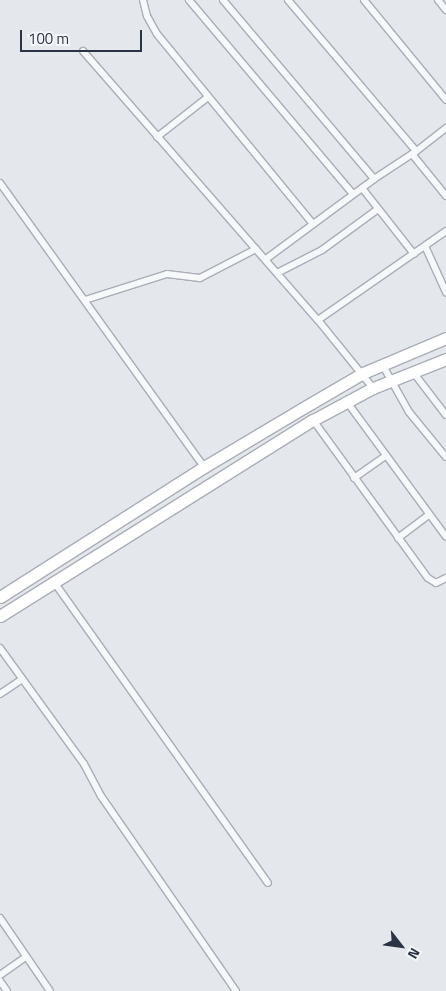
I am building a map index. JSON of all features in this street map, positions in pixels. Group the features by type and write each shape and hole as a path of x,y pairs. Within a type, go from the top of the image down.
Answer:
{"highway":[{"path":"0,597 204,467 363,373 446,338"},
{"path":"0,616 313,420 373,388 446,359"}],"street":[{"path":"143,0 147,16 157,34 313,224"},
{"path":"189,0 353,194"},
{"path":"223,0 374,179"},
{"path":"288,0 414,153 446,196"},
{"path":"364,0 446,100"},
{"path":"438,0 446,10"},
{"path":"83,51 278,272 363,373 373,388"},
{"path":"158,137 208,96"},
{"path":"266,259 446,128"},
{"path":"0,183 204,467"},
{"path":"362,188 414,254"},
{"path":"278,272 322,250 378,209"},
{"path":"318,320 446,231"},
{"path":"425,246 446,292"},
{"path":"85,300 167,274 200,278 256,249"},
{"path":"382,364 412,417 446,457"},
{"path":"413,372 446,415"},
{"path":"347,402 446,537"},
{"path":"313,420 430,581 436,583 446,578"},
{"path":"354,478 386,456"},
{"path":"398,538 429,515"},
{"path":"54,582 268,883"},
{"path":"0,648 84,764 101,796 236,991"},
{"path":"0,694 22,679"},
{"path":"0,918 50,991"},
{"path":"0,975 26,956"},
{"path":"0,981 7,991"}]}
